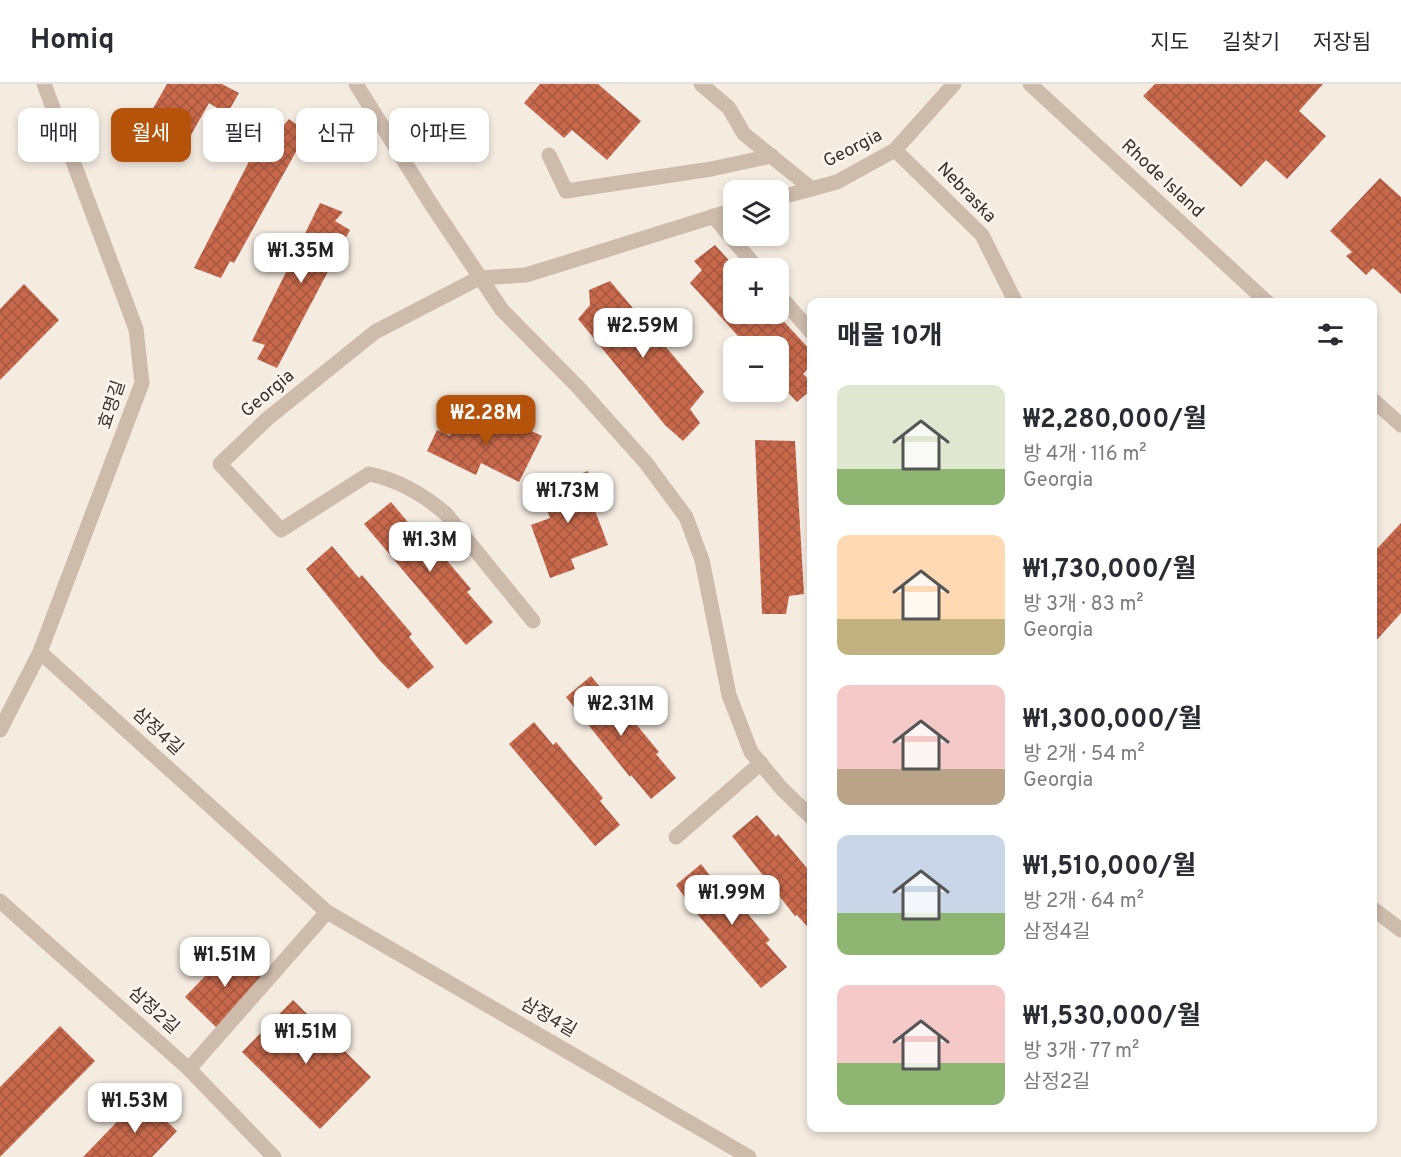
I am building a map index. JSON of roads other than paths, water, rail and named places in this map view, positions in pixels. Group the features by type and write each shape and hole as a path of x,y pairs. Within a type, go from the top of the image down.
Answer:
{"street":[{"name":"효명길","path":"0,730 40,652 142,382 136,329 44,84"},
{"path":"356,84 479,278 502,310 578,387 646,463 686,517 702,560 729,695 752,752 782,789 807,813"},
{"path":"701,84 729,108 744,134 812,189"},
{"name":"Georgia","path":"789,195 837,182 895,150 954,84"},
{"name":"Rhode Island","path":"1030,84 1263,298"},
{"name":"Nebraska","path":"895,150 982,235 1014,298"},
{"path":"549,155 566,191 711,169 772,156"},
{"name":"Georgia","path":"533,621 447,514 430,500 394,479 369,474 281,530 220,464 267,419 375,332 479,278 526,275 723,213"},
{"path":"712,216 748,258"},
{"path":"789,307 807,327"},
{"path":"1377,403 1401,425"},
{"name":"삼정4길","path":"40,652 327,912 749,1157"},
{"path":"676,837 761,764"},
{"name":"삼정2길","path":"0,901 189,1069 274,1157"},
{"path":"189,1069 327,912"},
{"path":"1377,912 1401,930"}]}
